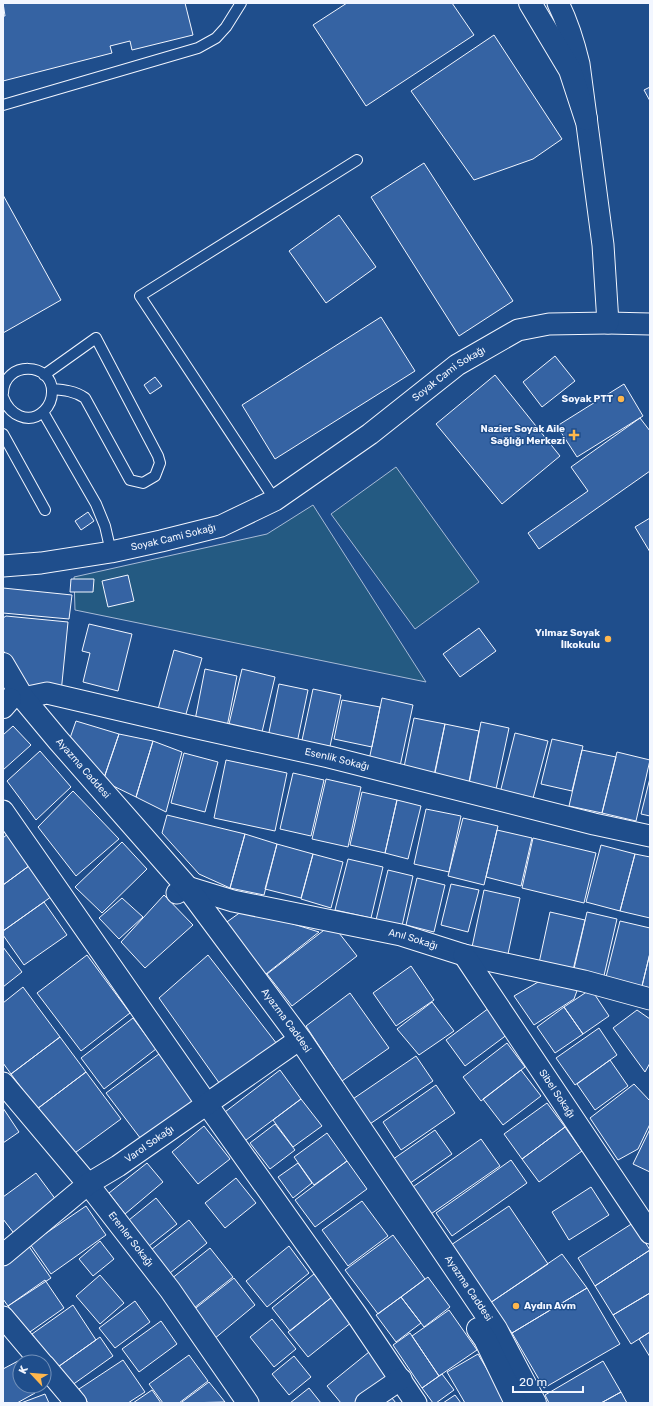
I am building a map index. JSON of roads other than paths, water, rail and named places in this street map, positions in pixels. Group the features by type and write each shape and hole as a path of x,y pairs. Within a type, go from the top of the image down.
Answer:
{"street":[{"path":"530,3 570,70 586,119"},
{"path":"558,3 569,27 579,64 603,245 608,323"},
{"name":"Soyak Cami Sokağı","path":"3,566 41,563 111,552 221,526 275,500 370,434 458,365 518,330 549,324 650,324"},
{"name":"Ayazma Caddesi","path":"3,664 10,698 37,736 182,890 212,939 295,1042 496,1329 535,1403"},
{"name":"Esenlik Sokağı","path":"10,698 47,693 329,757 594,824 650,836"},
{"path":"3,811 356,1314 416,1403"},
{"name":"Anıl Sokağı","path":"182,890 401,935 464,955 584,981 650,999"},
{"name":"Sibel Sokağı","path":"464,955 650,1233"},
{"name":"Ayazma Caddesi","path":"295,1042 360,1148 485,1339 516,1403"},
{"name":"Varol Sokağı","path":"3,1255 88,1184 118,1166 295,1042"},
{"name":"Erenler Sokağı","path":"3,1083 88,1184 170,1290 248,1403"},
{"path":"3,1317 34,1354"},
{"path":"52,1374 76,1403"},
{"path":"366,1403 401,1379"}],"lane":[{"path":"3,105 198,48 216,38 226,27 241,3"},
{"path":"275,500 140,296 357,160"},
{"path":"44,374 96,338 158,456 160,463 155,476 143,483 130,480 85,398 70,391 52,389"},
{"path":"3,393 3,388 12,373 20,369 29,368 44,374 50,381 52,389 52,398 48,406 43,412 35,417 26,418 15,414 4,403"},
{"path":"43,412 96,504 105,526 111,552"},
{"path":"3,434 44,510"}],"place":[{"name":"Soyak PTT","path":"621,399"},
{"name":"Nazier Soyak Aile Sağlığı Merkezi","path":"574,435"},
{"name":"Yılmaz Soyak İlkokulu","path":"608,639"},
{"name":"Aydın Avm","path":"516,1306"}]}
